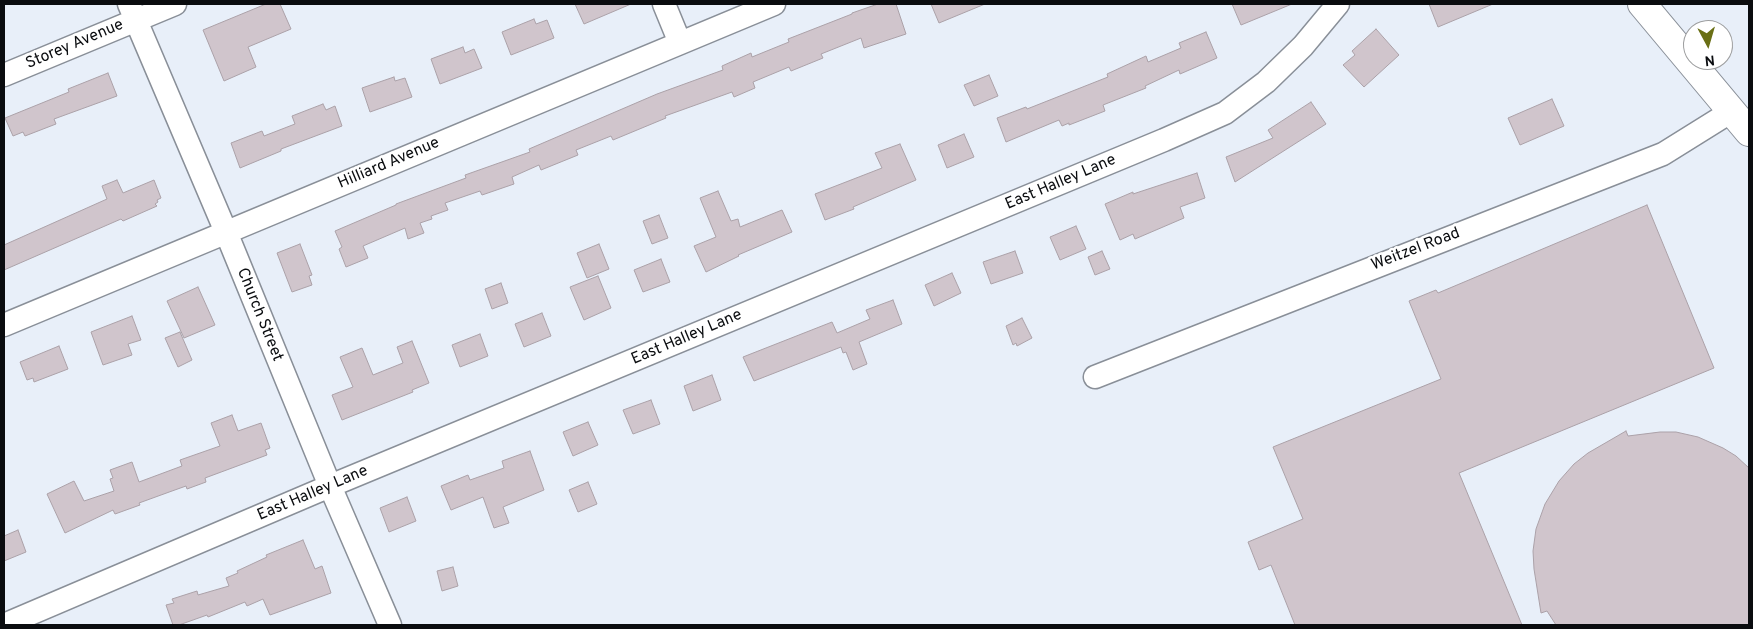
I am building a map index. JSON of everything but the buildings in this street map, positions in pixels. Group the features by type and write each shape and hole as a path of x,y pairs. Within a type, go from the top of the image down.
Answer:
{"main road":[{"path":"1642,4 1749,132"}],"street":[{"name":"Storey Avenue","path":"4,76 132,12 175,4"},
{"path":"664,4 680,43"},
{"name":"Hilliard Avenue","path":"4,324 774,4"},
{"name":"East Halley Lane","path":"4,625 330,486 1225,113 1272,76 1303,46 1338,4"},
{"name":"Church Street","path":"132,12 390,625"},
{"name":"Weitzel Road","path":"1095,377 1663,154 1732,110"}]}
